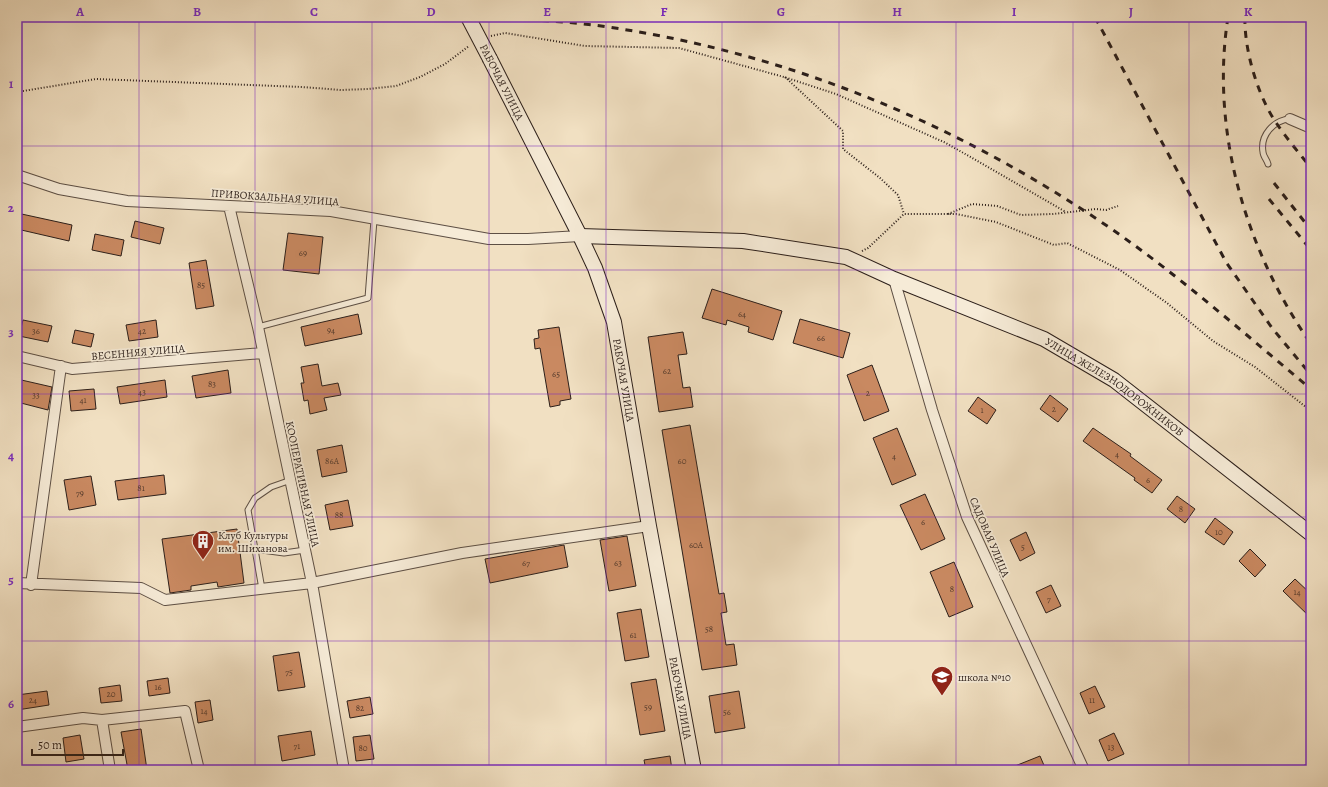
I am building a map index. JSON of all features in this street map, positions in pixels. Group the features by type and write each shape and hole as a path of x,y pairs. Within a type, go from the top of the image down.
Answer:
{"street":[{"name":"РАБОЧАЯ УЛИЦА","path":"468,17 580,236 595,268 614,322 648,526 694,770"},
{"path":"1290,119 1311,128"},
{"name":"ПРИВОКЗАЛЬНАЯ УЛИЦА","path":"17,175 59,189 127,201 331,211 374,220 489,238 528,240 580,236"},
{"name":"КООПЕРАТИВНАЯ УЛИЦА","path":"229,206 258,327 262,354 291,480 312,582 344,770"},
{"name":"УЛИЦА ЖЕЛЕЗНОДОРОЖНИКОВ","path":"580,236 743,241 846,257 894,280 1044,339 1114,380 1311,534"},
{"name":"САДОВАЯ УЛИЦА","path":"894,280 932,410 967,517 1084,770"},
{"name":"ВЕСЕННЯЯ УЛИЦА","path":"17,356 72,368 103,367 262,354"},
{"path":"31,585 61,366"},
{"path":"17,583 31,585 141,588 165,600 312,582 462,553 648,526"},
{"path":"17,727 83,718 102,720 185,711 199,770"},
{"path":"102,720 110,770"},
{"path":"1307,770 1311,768"}],"lane":[{"path":"1268,164 1263,152 1264,136 1270,128 1281,120 1290,119"},
{"path":"258,327 368,298 374,220"},
{"path":"262,588 248,510 255,498 271,487 291,480"},
{"path":"254,549 284,553 305,550"}],"path":[{"path":"485,39 491,36 505,34 585,46 679,48 784,77 836,94 946,143 1066,212"},
{"path":"17,92 96,79 341,90 368,89 396,86 420,78 445,64 472,45"},
{"path":"784,77 843,131 844,149 880,178 898,195 904,214"},
{"path":"946,214 972,204 997,206 1020,215 1096,209 1106,210 1118,206"},
{"path":"846,257 868,248 904,214 956,214 996,222 1054,245 1068,243 1120,270 1167,303 1213,341 1255,367 1311,411"}],"building":[{"path":"17,213 72,225 69,241 17,229"},
{"path":"135,221 164,228 160,244 131,237"},
{"path":"288,233 323,237 319,274 283,270"},
{"path":"95,234 124,240 121,256 92,250"},
{"path":"206,260 214,306 196,309 189,263"},
{"path":"712,289 782,311 773,340 748,332 749,327 727,320 726,325 702,318"},
{"path":"358,314 362,334 305,346 301,327"},
{"path":"800,319 850,333 843,358 793,343"},
{"path":"23,320 52,326 48,342 19,336"},
{"path":"156,320 158,337 129,341 126,325"},
{"path":"559,327 571,399 560,401 560,405 550,407 540,348 535,349 534,339 539,338 538,330"},
{"path":"75,330 94,334 91,347 72,343"},
{"path":"683,332 687,354 678,355 683,388 690,387 693,407 659,412 648,337"},
{"path":"318,364 322,386 338,383 341,395 324,398 327,410 310,414 308,400 304,401 301,383 304,383 301,367"},
{"path":"872,365 889,411 864,421 847,375"},
{"path":"228,370 231,393 196,398 192,376"},
{"path":"17,379 52,387 48,410 17,402"},
{"path":"165,380 167,397 120,404 117,387"},
{"path":"94,389 96,409 71,411 69,391"},
{"path":"1050,395 1068,409 1058,422 1040,409"},
{"path":"978,397 996,410 987,424 968,411"},
{"path":"690,425 719,594 724,593 727,612 721,613 726,645 734,644 737,665 702,670 662,430"},
{"path":"897,428 916,475 892,485 873,438"},
{"path":"1093,428 1131,454 1130,456 1162,480 1152,493 1134,480 1135,478 1083,441"},
{"path":"342,445 347,472 322,477 317,450"},
{"path":"164,475 166,494 118,500 115,481"},
{"path":"91,476 96,505 69,510 64,480"},
{"path":"925,494 945,539 921,550 900,505"},
{"path":"1177,496 1195,509 1185,523 1167,509"},
{"path":"348,500 353,526 330,530 325,505"},
{"path":"1215,518 1233,532 1224,545 1205,532"},
{"name":"Клуб Культуры им. Шиханова","path":"237,529 244,583 218,587 217,582 191,586 191,590 170,593 162,539"},
{"path":"1026,532 1035,553 1020,561 1010,540"},
{"path":"627,536 636,586 609,591 600,540"},
{"path":"564,545 568,567 490,583 485,559"},
{"path":"1250,549 1266,565 1255,577 1239,561"},
{"path":"954,562 973,607 949,617 930,572"},
{"path":"1295,579 1311,594 1311,618 1283,591"},
{"path":"1051,585 1061,606 1046,613 1036,592"},
{"path":"641,609 649,657 625,661 617,613"},
{"path":"299,652 305,687 278,691 273,656"},
{"path":"168,678 170,693 149,696 147,681"},
{"path":"656,679 665,731 640,735 631,683"},
{"path":"120,685 122,701 101,703 99,688"},
{"path":"1095,686 1105,707 1089,714 1080,693"},
{"path":"47,691 49,705 17,710 17,695"},
{"path":"739,691 745,728 715,733 709,696"},
{"path":"370,697 373,714 350,718 347,701"},
{"path":"210,700 213,720 198,723 195,702"},
{"path":"141,729 147,770 128,770 121,732"},
{"path":"311,731 315,755 282,761 278,736"},
{"path":"1114,733 1124,754 1108,761 1099,740"},
{"path":"80,735 84,759 66,762 63,738"},
{"path":"370,735 374,759 356,761 353,737"},
{"path":"670,756 672,770 646,770 644,760"},
{"path":"1040,756 1046,770 1005,770"}],"railway":[{"path":"458,17 540,20 601,26 687,41 752,58 816,78 878,102 939,129 999,160 1057,193 1113,230 1189,287 1311,389"},
{"path":"1095,17 1226,262 1272,328 1311,375"},
{"path":"1228,17 1224,60 1224,103 1229,146 1238,188 1251,230 1268,270 1288,308 1311,344"},
{"path":"1245,17 1245,30 1250,58 1258,87 1264,101 1281,130 1311,168"},
{"path":"1274,183 1311,230"},
{"path":"1269,199 1311,250"}],"place":[{"name":"Клуб Культуры им. Шиханова","path":"203,560"},
{"name":"школа №10","path":"942,696"}]}
